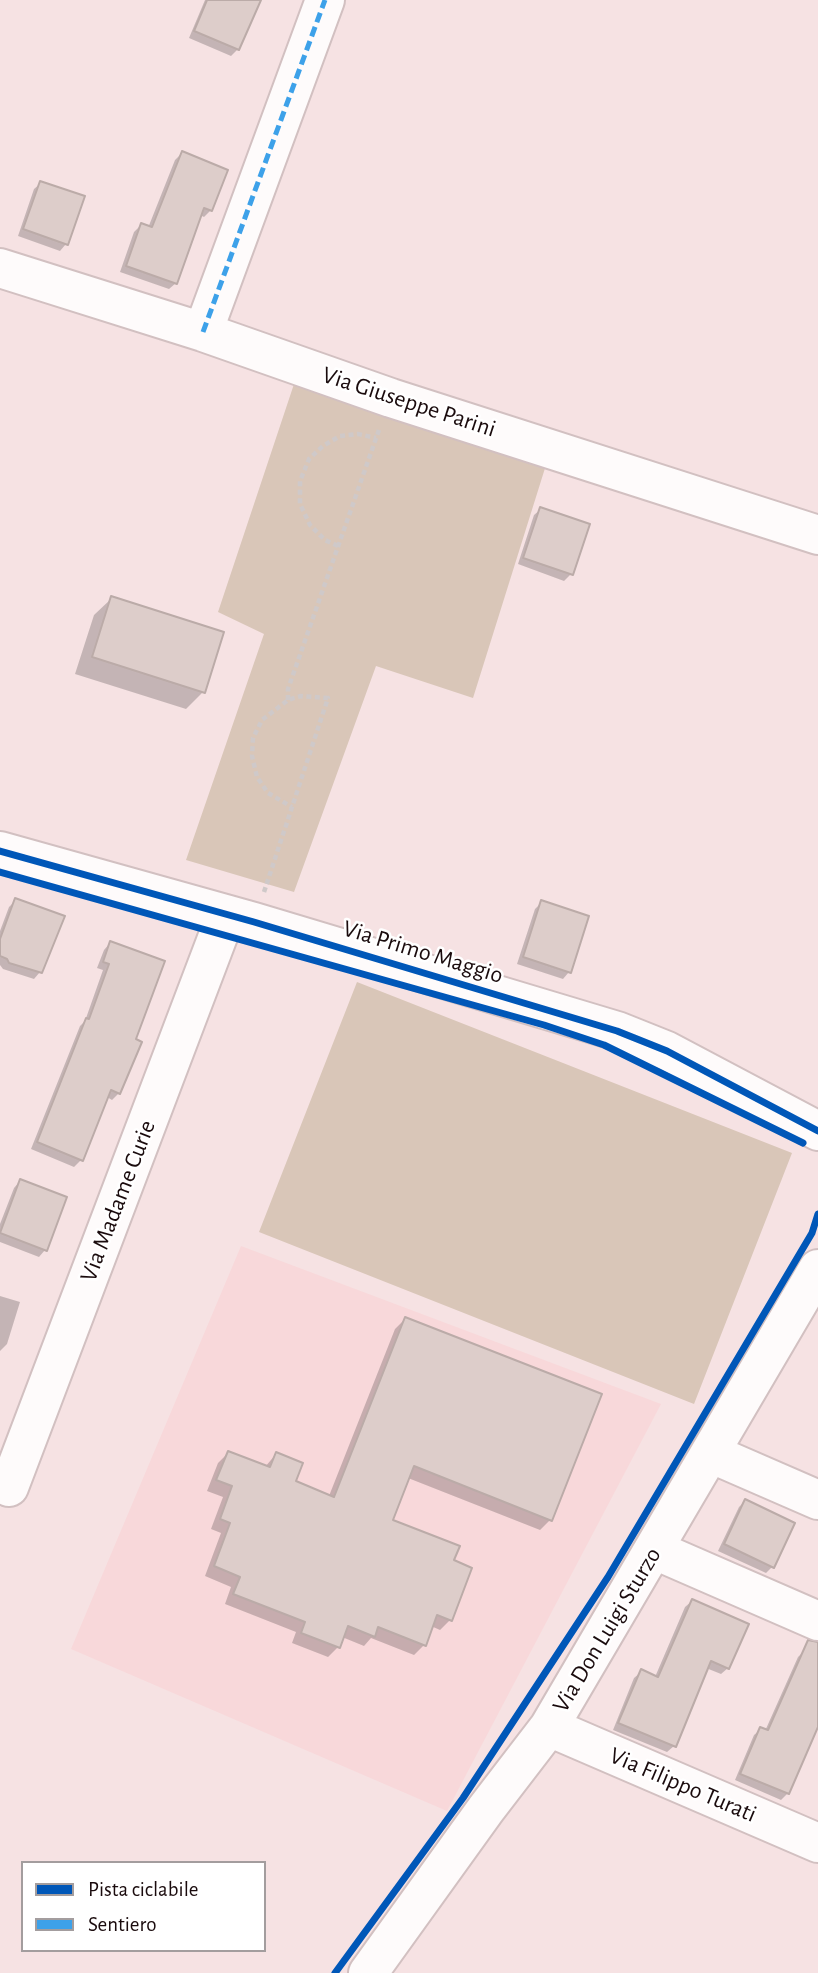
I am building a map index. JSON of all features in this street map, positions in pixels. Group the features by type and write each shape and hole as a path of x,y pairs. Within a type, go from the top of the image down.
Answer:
{"street":[{"path":"203,332 325,0"},
{"name":"Via Giuseppe Parini","path":"0,268 203,332 390,398 818,535"},
{"name":"Via Primo Maggio","path":"0,851 240,918 617,1031 667,1051 818,1131"},
{"name":"Via Madame Curie","path":"9,1487 240,918"},
{"name":"Via Don Luigi Sturzo","path":"368,1973 549,1727 818,1269"},
{"path":"710,1453 818,1500"},
{"path":"655,1550 818,1621"},
{"name":"Via Filippo Turati","path":"549,1727 818,1843"}],"path":[{"path":"288,700 288,689 390,398"},
{"path":"338,546 325,540 310,525 300,505 300,481 309,459 340,436 358,434 376,438"},
{"path":"240,918 292,807 328,698 301,696 288,700 261,720 253,738 252,756 257,777 268,793 292,807"}],"shaded area":[{"path":"295,381 546,465 473,698 376,666 294,892 186,860 264,634 218,612"},
{"path":"357,982 792,1153 694,1404 259,1232"},
{"path":"241,1246 661,1404 447,1811 71,1649"}],"building":[{"path":"207,0 261,0 239,50 194,31"},
{"path":"182,151 228,170 212,211 204,208 177,284 126,266 141,223 152,227"},
{"path":"40,181 85,196 68,245 23,229"},
{"path":"540,507 590,524 573,575 523,558"},
{"path":"111,596 224,632 205,693 92,657"},
{"path":"15,898 65,916 42,973 9,963 0,956 0,939"},
{"path":"541,900 589,916 571,973 523,957"},
{"path":"110,941 165,961 136,1039 142,1042 120,1094 111,1090 83,1161 37,1142 109,964 103,962"},
{"path":"20,1179 67,1197 47,1251 0,1233"},
{"path":"405,1317 602,1394 552,1521 414,1466 393,1520 460,1546 454,1560 472,1568 452,1621 437,1615 426,1646 378,1627 375,1637 348,1626 340,1648 301,1633 305,1622 233,1594 240,1577 214,1566 230,1523 220,1519 232,1486 216,1480 228,1451 270,1467 276,1452 303,1463 296,1481 334,1497"},
{"path":"745,1499 795,1523 774,1568 724,1544"},
{"path":"692,1599 749,1624 729,1669 711,1661 676,1747 618,1723 641,1669 658,1677"},
{"path":"808,1640 818,1642 818,1727 789,1794 740,1774 760,1727 768,1730"}],"marked path":[{"path":"203,332 325,0"}],"cycle path":[{"path":"0,851 254,922 617,1031 667,1051 818,1131"},
{"path":"0,872 544,1025 604,1045 803,1143"},
{"path":"335,1973 463,1798 608,1577 812,1233 818,1214"}]}
